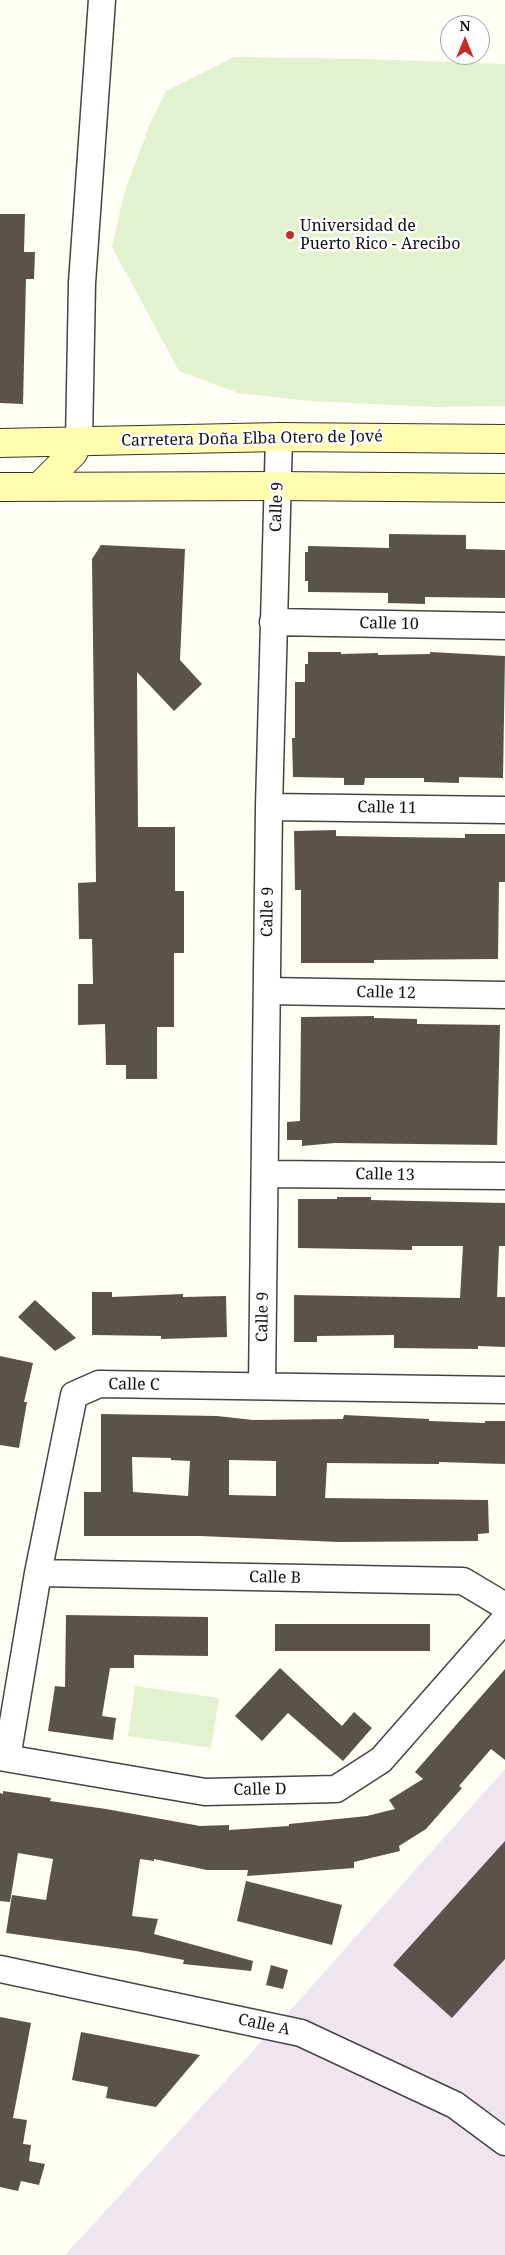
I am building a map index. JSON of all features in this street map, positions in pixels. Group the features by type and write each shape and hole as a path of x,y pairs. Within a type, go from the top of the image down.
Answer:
{"street":[{"path":"39,487 73,453 79,441 82,283 102,0"},
{"name":"Carretera Doña Elba Otero de Jové","path":"0,442 279,437 505,439"},
{"name":"Calle 9","path":"262,1386 269,807 279,437"},
{"path":"0,487 277,486 505,488"},
{"name":"Calle 10","path":"273,622 505,626"},
{"name":"Calle 11","path":"269,807 505,810"},
{"name":"Calle 12","path":"267,991 505,995"},
{"name":"Calle 13","path":"265,1174 505,1176"},
{"name":"Calle C","path":"4,1757 38,1573 74,1395 99,1384 505,1390"},
{"name":"Calle B","path":"38,1573 463,1582 505,1606"},
{"name":"Calle D","path":"4,1757 205,1792 336,1788 381,1760 505,1619"},
{"name":"Calle A","path":"0,1969 301,2033 455,2106 505,2142"}],"shaded area":[{"path":"505,1769 505,2255 65,2255 295,2005"}],"green space":[{"name":"Universidad de Puerto Rico - Arecibo","path":"234,57 440,62 440,65 505,64 505,406 436,407 310,401 238,393 179,371 112,247 124,194 149,126 166,91"},
{"path":"135,1686 219,1698 211,1748 128,1736"}],"building":[{"path":"0,214 25,214 24,252 35,252 34,279 26,279 23,404 0,403"},
{"path":"389,534 466,535 466,549 505,550 505,598 425,597 425,604 388,603 388,593 308,592 308,581 305,581 305,552 308,552 308,546 389,548"},
{"path":"101,545 185,549 180,660 202,684 174,711 137,672 138,827 175,827 175,891 184,891 184,953 174,953 174,1027 157,1027 157,1079 126,1079 126,1065 106,1065 105,1024 78,1025 78,984 93,984 92,939 79,939 78,883 96,882 92,559"},
{"path":"308,652 341,652 341,654 378,653 378,655 430,654 430,652 505,656 503,778 459,777 459,783 424,782 424,778 365,778 364,785 344,785 344,778 293,777 292,738 295,738 295,682 305,682 305,664 308,664"},
{"path":"336,830 336,836 465,838 465,834 505,834 505,882 499,882 498,959 374,960 374,963 301,963 301,890 295,890 294,831"},
{"path":"374,1016 374,1018 417,1019 417,1024 500,1025 497,1145 335,1143 302,1146 302,1140 287,1140 287,1122 300,1121 301,1017"},
{"path":"337,1197 371,1197 371,1200 505,1203 505,1246 499,1246 497,1297 505,1297 505,1347 478,1346 478,1349 394,1348 394,1335 317,1336 317,1342 294,1342 294,1295 460,1298 463,1246 412,1246 412,1250 298,1248 298,1199 337,1199"},
{"path":"92,1292 112,1292 112,1297 183,1294 183,1297 226,1296 227,1337 161,1339 161,1336 92,1335"},
{"path":"35,1300 76,1338 55,1351 18,1317"},
{"path":"0,1356 33,1363 24,1402 27,1402 19,1448 0,1445"},
{"path":"101,1414 217,1416 253,1420 343,1419 344,1415 429,1419 429,1421 485,1423 485,1421 505,1421 505,1464 439,1462 439,1464 327,1463 325,1498 488,1500 489,1533 478,1534 478,1541 339,1542 200,1536 84,1536 84,1492 101,1492","holes":["132,1457 171,1458 171,1460 190,1461 188,1496 133,1492","229,1460 276,1461 276,1496 229,1495"]},
{"path":"66,1615 208,1617 208,1656 134,1655 134,1668 110,1668 102,1716 116,1718 113,1740 48,1731 55,1686 65,1687"},
{"path":"275,1624 430,1624 430,1651 275,1651"},
{"path":"280,1668 342,1726 354,1712 372,1728 343,1761 288,1713 262,1741 235,1716"},
{"path":"505,1669 505,1760 491,1749 459,1786 462,1788 426,1829 399,1846 400,1851 354,1862 354,1868 247,1876 248,1870 207,1870 154,1859 154,1861 140,1859 132,1916 158,1919 154,1934 253,1961 251,1971 183,1964 184,1960 136,1951 6,1933 12,1895 46,1900 53,1859 18,1853 10,1902 0,1901 0,1793 3,1794 3,1791 51,1798 50,1801 200,1826 229,1825 229,1830 289,1826 289,1824 367,1816 395,1809 389,1800 423,1779 415,1772"},
{"path":"505,1841 505,1959 452,2018 393,1965"},
{"path":"246,1881 342,1905 332,1945 237,1921"},
{"path":"271,1965 288,1970 283,1989 266,1985"},
{"path":"0,2017 31,2023 13,2118 27,2120 23,2144 31,2145 29,2161 45,2164 39,2185 21,2181 18,2191 0,2187"},
{"path":"81,2032 200,2055 156,2107 106,2098 108,2087 72,2080"}],"place":[{"name":"Universidad de Puerto Rico - Arecibo","path":"290,235"}]}
